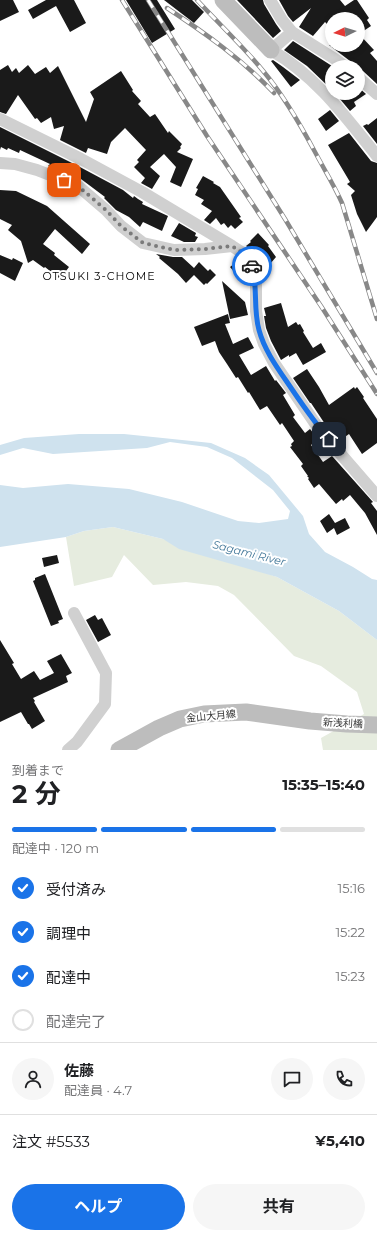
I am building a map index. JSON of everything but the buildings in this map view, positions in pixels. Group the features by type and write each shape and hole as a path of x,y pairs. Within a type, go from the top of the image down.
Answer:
{"main road":[{"path":"223,0 271,50"},
{"name":"金山大月線","path":"119,750 159,728 180,719 204,714 246,712 310,721"},
{"name":"新浅利橋","path":"310,721 347,724 377,724"}],"street":[{"path":"270,0 282,20 292,32 337,60"},
{"path":"292,32 271,50 288,60 307,75 340,109 377,156"},
{"path":"365,83 377,94"},
{"path":"0,119 82,159 142,192 246,255 252,267 256,285 256,311 259,330 264,344 274,363 319,428 377,496"},
{"path":"0,163 14,164 37,170 78,186 106,210 121,226 143,243 174,250 232,246"},
{"path":"68,750 77,742 105,704 106,689 106,673 74,613"}],"shaded area":[{"path":"113,527 163,539 277,577 339,611 377,640 377,750 323,750 321,738 364,714 357,692 321,666 294,656 234,595 218,586 186,582 153,585 124,555 112,577 74,586 66,537 84,531"}],"water":[{"name":"Sagami River","path":"79,434 124,434 211,443 245,458 269,475 303,516 309,534 325,552 372,579 377,580 377,640 339,611 277,577 179,549 163,539 113,527 84,531 66,537 0,547 0,485 23,488 68,484 129,489 182,502 238,521 259,523 288,519 290,511 273,490 232,458 207,447 170,442 147,448 53,454 23,448 0,455 0,445 24,438"}],"railway":[{"path":"122,0 207,136 321,306 377,394"},
{"path":"148,0 285,219 377,373"},
{"path":"197,0 256,62 285,100 304,131 342,203 377,319"},
{"path":"167,8 195,27 250,69 274,93"}],"way so far":[{"path":"64,180 78,186 106,210 121,226 143,243 174,250 232,246 246,255 252,266"}],"district":[{"name":"OTSUKI 3-CHOME","path":"99,276"}],"route":[{"path":"252,266 256,285 256,311 259,330 264,344 274,363 294,393 319,428 329,439"}]}
